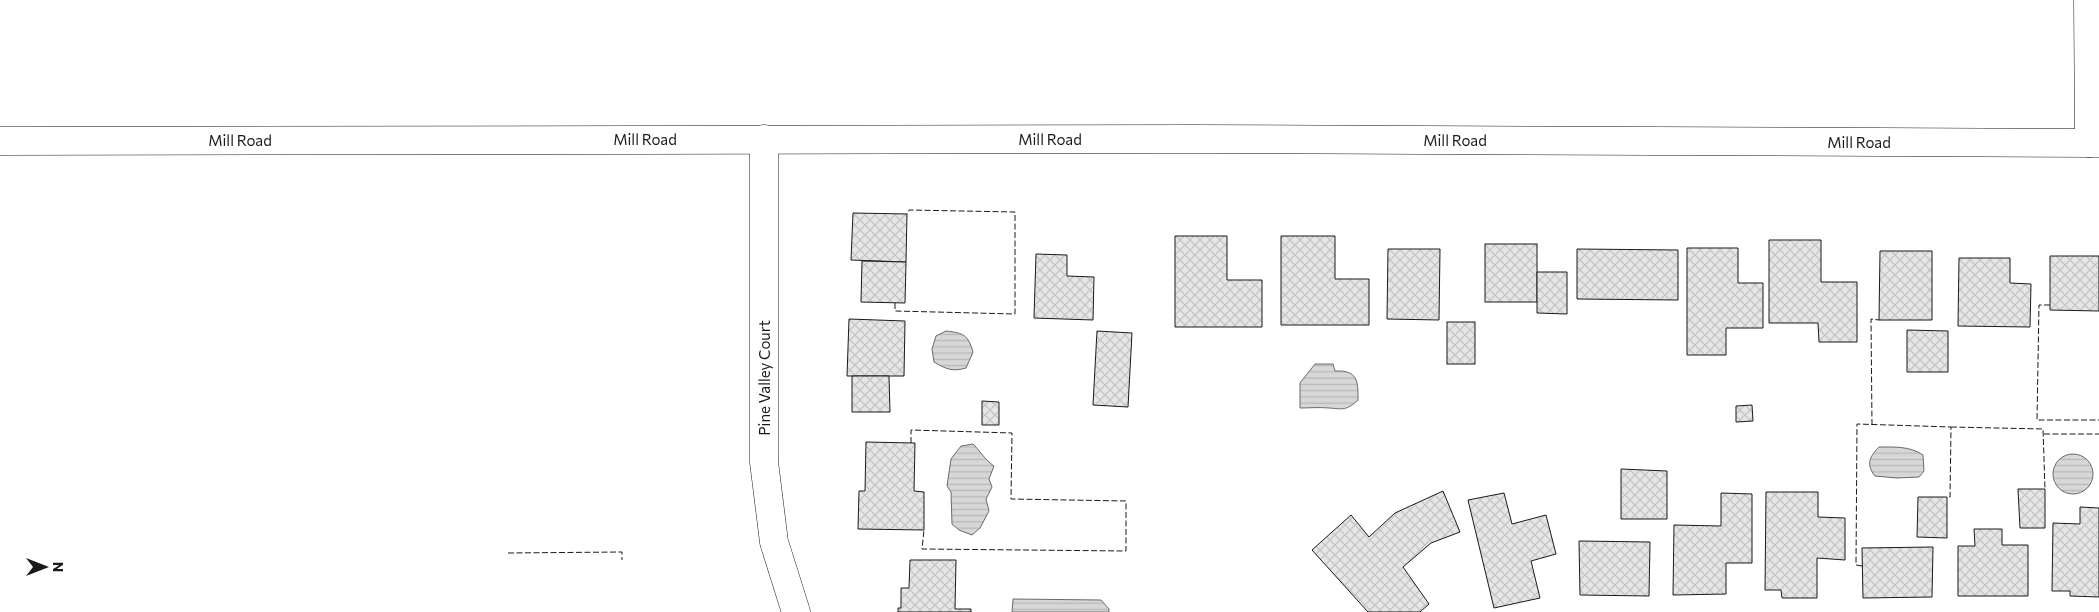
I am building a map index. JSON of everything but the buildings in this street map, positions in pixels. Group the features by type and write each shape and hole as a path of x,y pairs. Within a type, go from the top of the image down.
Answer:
{"street":[{"path":"2088,0 2094,143"},
{"name":"Pine Valley Court","path":"764,139 764,462 774,542 796,612"},
{"name":"Mill Road","path":"0,140 1204,139 2094,143"}],"shaded area":[{"path":"946,331 961,334 967,338 973,352 966,368 949,369 934,362 932,349 936,336"},
{"path":"1315,364 1333,364 1335,371 1348,372 1352,375 1357,382 1358,400 1350,406 1338,409 1300,408 1300,383"},
{"path":"973,444 994,466 989,479 992,487 986,499 989,511 980,528 972,535 959,530 952,524 951,492 947,486 951,459 961,446"},
{"path":"1879,447 1902,448 1918,452 1923,455 1924,471 1919,477 1875,476 1870,468 1870,461"},
{"path":"2073,454 2087,460 2093,474 2087,488 2073,494 2059,488 2053,474 2059,460"},
{"path":"1013,599 1101,600 1109,609 1109,612 1012,612"}],"fence":[{"path":"895,303 895,311 1015,314 1015,212 909,210 907,214"},
{"path":"2050,305 2039,305 2037,420 2099,420"},
{"path":"1872,425 1871,319 1879,320"},
{"path":"1862,566 1856,565 1857,424 1951,427 1950,497 1947,497"},
{"path":"1951,427 2043,429 2045,489"},
{"path":"911,443 911,430 1012,433 1011,499 1126,501 1126,551 922,549 924,530"},
{"path":"2044,434 2099,434"},
{"path":"508,553 622,552 622,560"}]}
